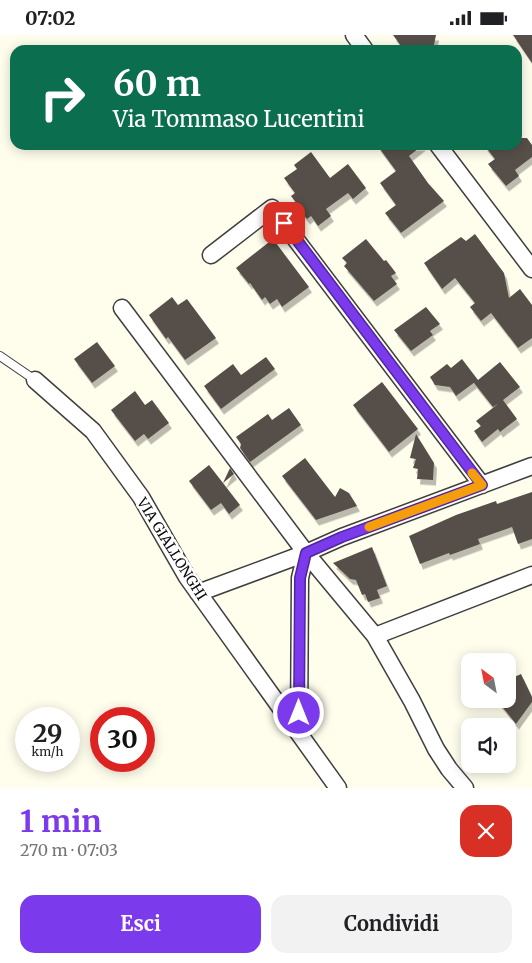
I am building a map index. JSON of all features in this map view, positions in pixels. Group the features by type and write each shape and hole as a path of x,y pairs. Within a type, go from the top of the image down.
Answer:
{"street":[{"path":"442,150 532,269"},
{"path":"211,255 272,208 482,485"},
{"path":"122,308 306,553 375,636 412,701 436,749 465,788"},
{"name":"VIA GIALLONGHI","path":"35,380 93,431 141,497 187,577 338,788"},
{"path":"198,593 532,466"},
{"path":"299,733 300,578 306,553"},
{"path":"375,636 532,575"}],"lane":[{"name":"VIA GIALLONGHI","path":"0,356 35,380"}],"building":[{"path":"393,35 436,35 434,45 400,45"},
{"path":"513,35 532,35 532,63 522,48 522,45 520,45"},
{"path":"522,138 527,138 532,145 532,157 515,170 519,176 506,186 488,164 495,159 488,150 522,150"},
{"path":"381,150 417,150 409,156 428,183 444,201 401,233 385,213 396,205 380,183 396,171"},
{"path":"311,152 330,178 348,164 366,188 353,199 348,193 326,209 331,216 318,226 311,216 307,219 295,204 297,204 291,196 295,193 284,178 297,169 294,165"},
{"path":"475,234 504,273 509,298 520,289 532,305 532,338 518,348 491,313 481,321 470,307 475,303 455,278 442,289 424,263 461,237 466,241"},
{"path":"273,239 309,287 282,307 277,299 270,304 265,297 262,300 236,268"},
{"path":"366,239 396,273 391,276 397,284 374,301 344,266 347,263 342,258"},
{"path":"172,297 178,305 187,299 216,338 185,360 168,337 166,339 149,315"},
{"path":"426,307 440,324 430,331 433,335 411,351 394,330"},
{"path":"97,342 115,366 92,383 74,359"},
{"path":"266,357 275,369 221,409 204,386 233,364 241,375"},
{"path":"462,359 478,380 500,362 520,387 503,400 517,419 500,432 498,429 482,442 474,431 481,426 476,421 498,404 493,407 475,382 456,396 450,387 435,385 430,377 447,364 451,368"},
{"path":"382,382 418,429 389,452 353,405"},
{"path":"135,391 145,405 152,400 169,423 148,439 144,434 135,441 111,410"},
{"path":"289,408 301,425 250,462 240,448 241,444 236,437 268,414 272,420"},
{"path":"416,434 434,463 433,480 417,479 418,469 413,468 416,459 410,458"},
{"path":"305,458 335,497 340,488 349,493 357,506 316,520 282,476"},
{"path":"209,465 240,505 229,514 221,503 211,510 189,481"},
{"path":"230,468 234,474 223,483"},
{"path":"532,492 532,539 518,544 512,527 478,539 480,544 420,564 409,536 456,515 496,501 497,504"},
{"path":"372,547 387,586 377,590 380,598 368,602 365,594 362,595 356,580 350,579 333,563"},
{"path":"521,674 532,697 532,702 516,724 516,718 511,718 503,708 516,708 516,676"}],"slow traffic":[{"path":"369,527 482,485 472,473"}],"route":[{"path":"284,223 482,485 342,537 306,553 300,578 299,713"}]}
